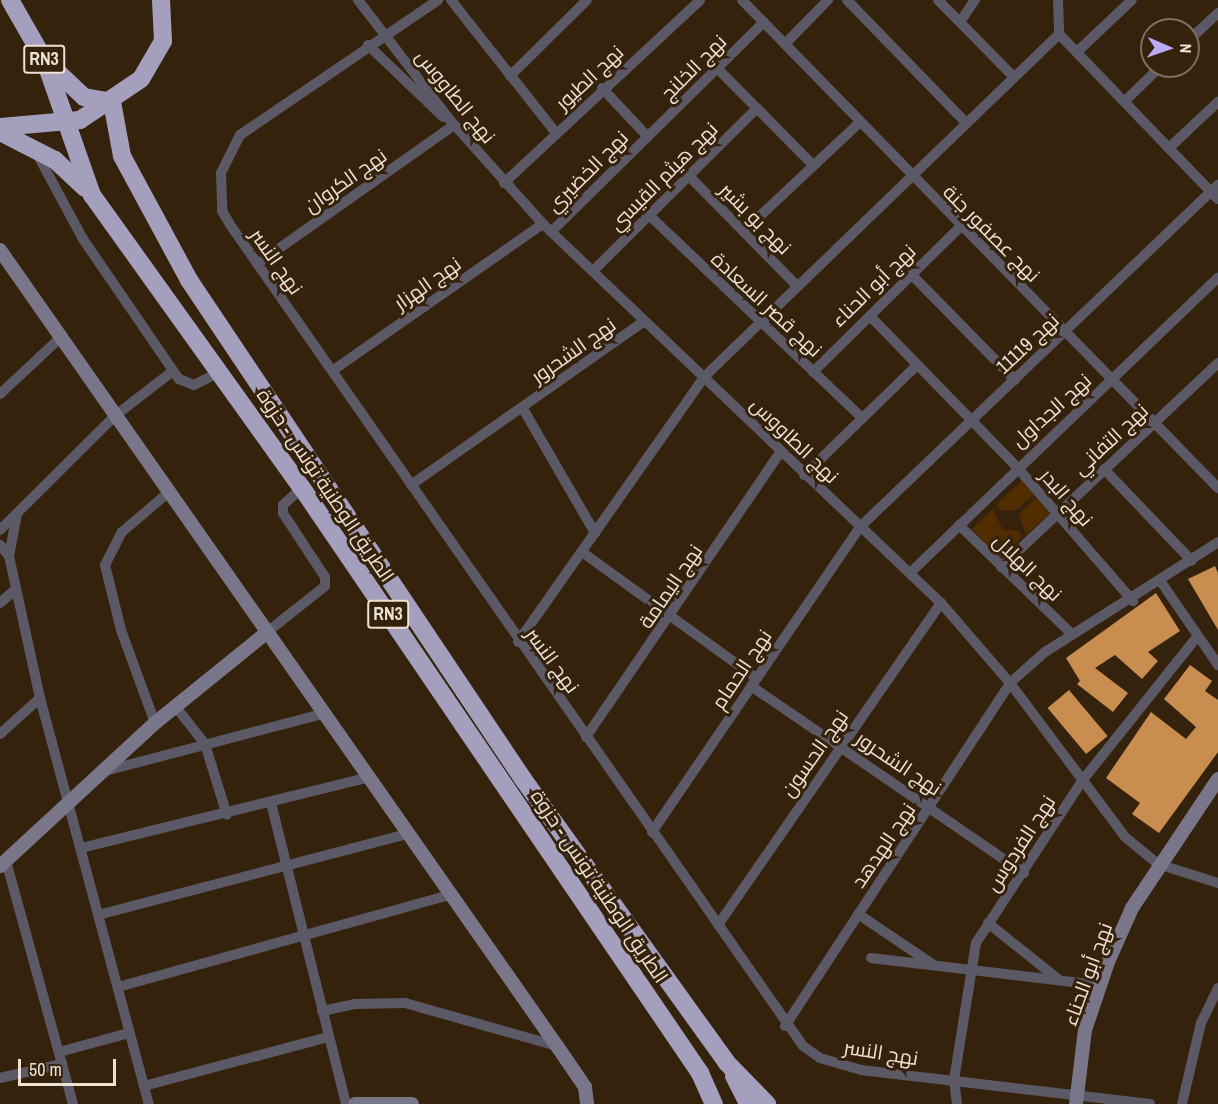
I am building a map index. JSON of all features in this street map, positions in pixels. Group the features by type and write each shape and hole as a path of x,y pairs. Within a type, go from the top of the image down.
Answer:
{"highway":[{"name":"RN3","path":"9,0 45,61 67,123"},
{"path":"0,127 67,123 112,102 155,63 163,41 161,0"},
{"name":"RN3","path":"45,61 84,97 112,102"},
{"name":"الطريق الوطنية تونس - حزوة","path":"112,102 122,156 189,280 523,779 726,1062 767,1104"},
{"name":"الطريق الوطنية تونس - حزوة","path":"67,123 92,195 221,371 302,488 700,1072 714,1104"},
{"path":"0,132 33,147 92,195"},
{"path":"726,1062 748,1104"},
{"path":"700,1072 722,1104"}],"street":[{"name":"نهج الطاووس","path":"358,0 452,123 547,228 594,270 780,453 911,572 941,603 1010,683 1125,837 1158,864 1218,883"},
{"name":"نهج النسر","path":"438,0 383,34 240,135 221,173 222,211 518,642 718,925 785,1026 802,1046 838,1065 1076,1099 1150,1104"},
{"path":"451,0 556,133"},
{"path":"510,76 587,0"},
{"name":"نهج الطيور","path":"504,183 602,88 700,0"},
{"path":"785,44 828,0"},
{"path":"847,0 966,123"},
{"path":"938,0 1014,77"},
{"path":"960,22 975,0"},
{"path":"1058,0 1059,34 1216,192"},
{"path":"1078,51 1132,0"},
{"name":"نهج عصفور جنة","path":"749,2 764,22 960,227 1218,488"},
{"path":"1200,30 1218,13"},
{"name":"نهج الخلنج","path":"648,137 764,22"},
{"path":"518,642 704,377 1059,34"},
{"path":"368,45 426,105 452,123"},
{"path":"717,68 812,164"},
{"path":"1125,100 1148,78"},
{"path":"602,88 648,137"},
{"path":"1170,147 1218,102"},
{"name":"نهج هيثم القيسي","path":"594,270 757,108"},
{"path":"744,231 812,164 860,122"},
{"name":"نهج الكروان","path":"257,264 452,123"},
{"name":"نهج الخضيري","path":"547,228 648,137"},
{"path":"33,147 83,239 173,371 194,385 221,371"},
{"name":"نهج بو بشير","path":"689,176 797,286"},
{"name":"نهج 11119","path":"861,526 969,419 1015,380 1216,192"},
{"name":"نهج قصر السعادة","path":"649,215 759,324 862,418"},
{"name":"نهج أبو الحناء","path":"813,372 960,227"},
{"name":"نهج الهزار","path":"332,371 547,228"},
{"path":"2,257 117,415 266,633 557,1046 585,1087 587,1104"},
{"path":"912,275 1015,380"},
{"name":"نهج الجداول","path":"911,572 1016,466 1112,380 1218,278"},
{"name":"نهج البدر","path":"870,316 916,366 1016,466 1133,601"},
{"name":"نهج الشحرور","path":"411,485 644,321"},
{"path":"0,394 61,337"},
{"name":"نهج التفاني","path":"1001,567 1218,363"},
{"path":"804,475 916,366"},
{"path":"0,530 117,415 173,371"},
{"name":"نهج الشحرور","path":"522,407 596,533"},
{"name":"نهج اليمامة","path":"586,736 670,620 780,453"},
{"path":"1104,469 1192,561"},
{"path":"73,1104 3,863 175,706 325,586 325,577 283,513 284,505 302,488"},
{"path":"156,723 121,630 105,565 122,532 169,492"},
{"path":"17,514 9,556 15,590 40,698 149,1104"},
{"name":"نهج الهلال","path":"959,525 1072,634"},
{"name":"نهج الحمام","path":"652,832 861,526"},
{"name":"نهج الهدهد","path":"785,1026 1010,683 1072,634 1133,601 1218,542"},
{"path":"0,545 9,556"},
{"name":"نهج الشحرور","path":"582,552 754,682 1023,873"},
{"path":"1161,582 1197,637 1218,664"},
{"path":"0,603 15,590"},
{"name":"نهج الحسون","path":"718,925 941,603"},
{"name":"نهج الفردوس","path":"957,1104 954,1080 976,943 1082,781 1197,637"},
{"path":"0,734 40,698"},
{"path":"175,706 205,744 227,815"},
{"path":"105,771 323,714"},
{"path":"81,848 227,815 368,778"},
{"name":"نهج أبو الحناء","path":"1076,1099 1099,985 1132,908 1158,864 1218,779"},
{"path":"271,803 346,1104"},
{"path":"98,915 407,834"},
{"path":"118,987 450,895"},
{"path":"858,914 933,964"},
{"path":"988,922 1058,979"},
{"path":"871,958 972,967 1099,985"},
{"path":"1182,1104 1201,1023 1218,988"},
{"path":"322,1011 355,1004 405,1004 557,1046"},
{"path":"59,1052 129,1033"},
{"path":"144,1086 328,1037"},
{"path":"0,1078 62,1064"},
{"path":"355,1104 412,1104"}],"shaded area":[{"path":"1023,479 1035,494 1016,510 1001,511 996,505"},
{"path":"1037,497 1050,514 1026,535 1019,514"},
{"path":"993,509 1003,530 1018,530 1022,537 1000,560 972,529"}],"building":[{"path":"1215,566 1218,573 1218,630 1188,579"},
{"path":"1156,593 1180,631 1148,652 1158,661 1142,679 1115,655 1095,668 1128,693 1113,712 1077,684 1080,681 1066,658"},
{"path":"1190,665 1212,681 1205,691 1218,700 1218,752 1159,833 1132,814 1140,803 1106,778 1151,712 1186,739 1196,727 1164,699"},
{"path":"1069,690 1108,736 1086,754 1048,708"}]}
